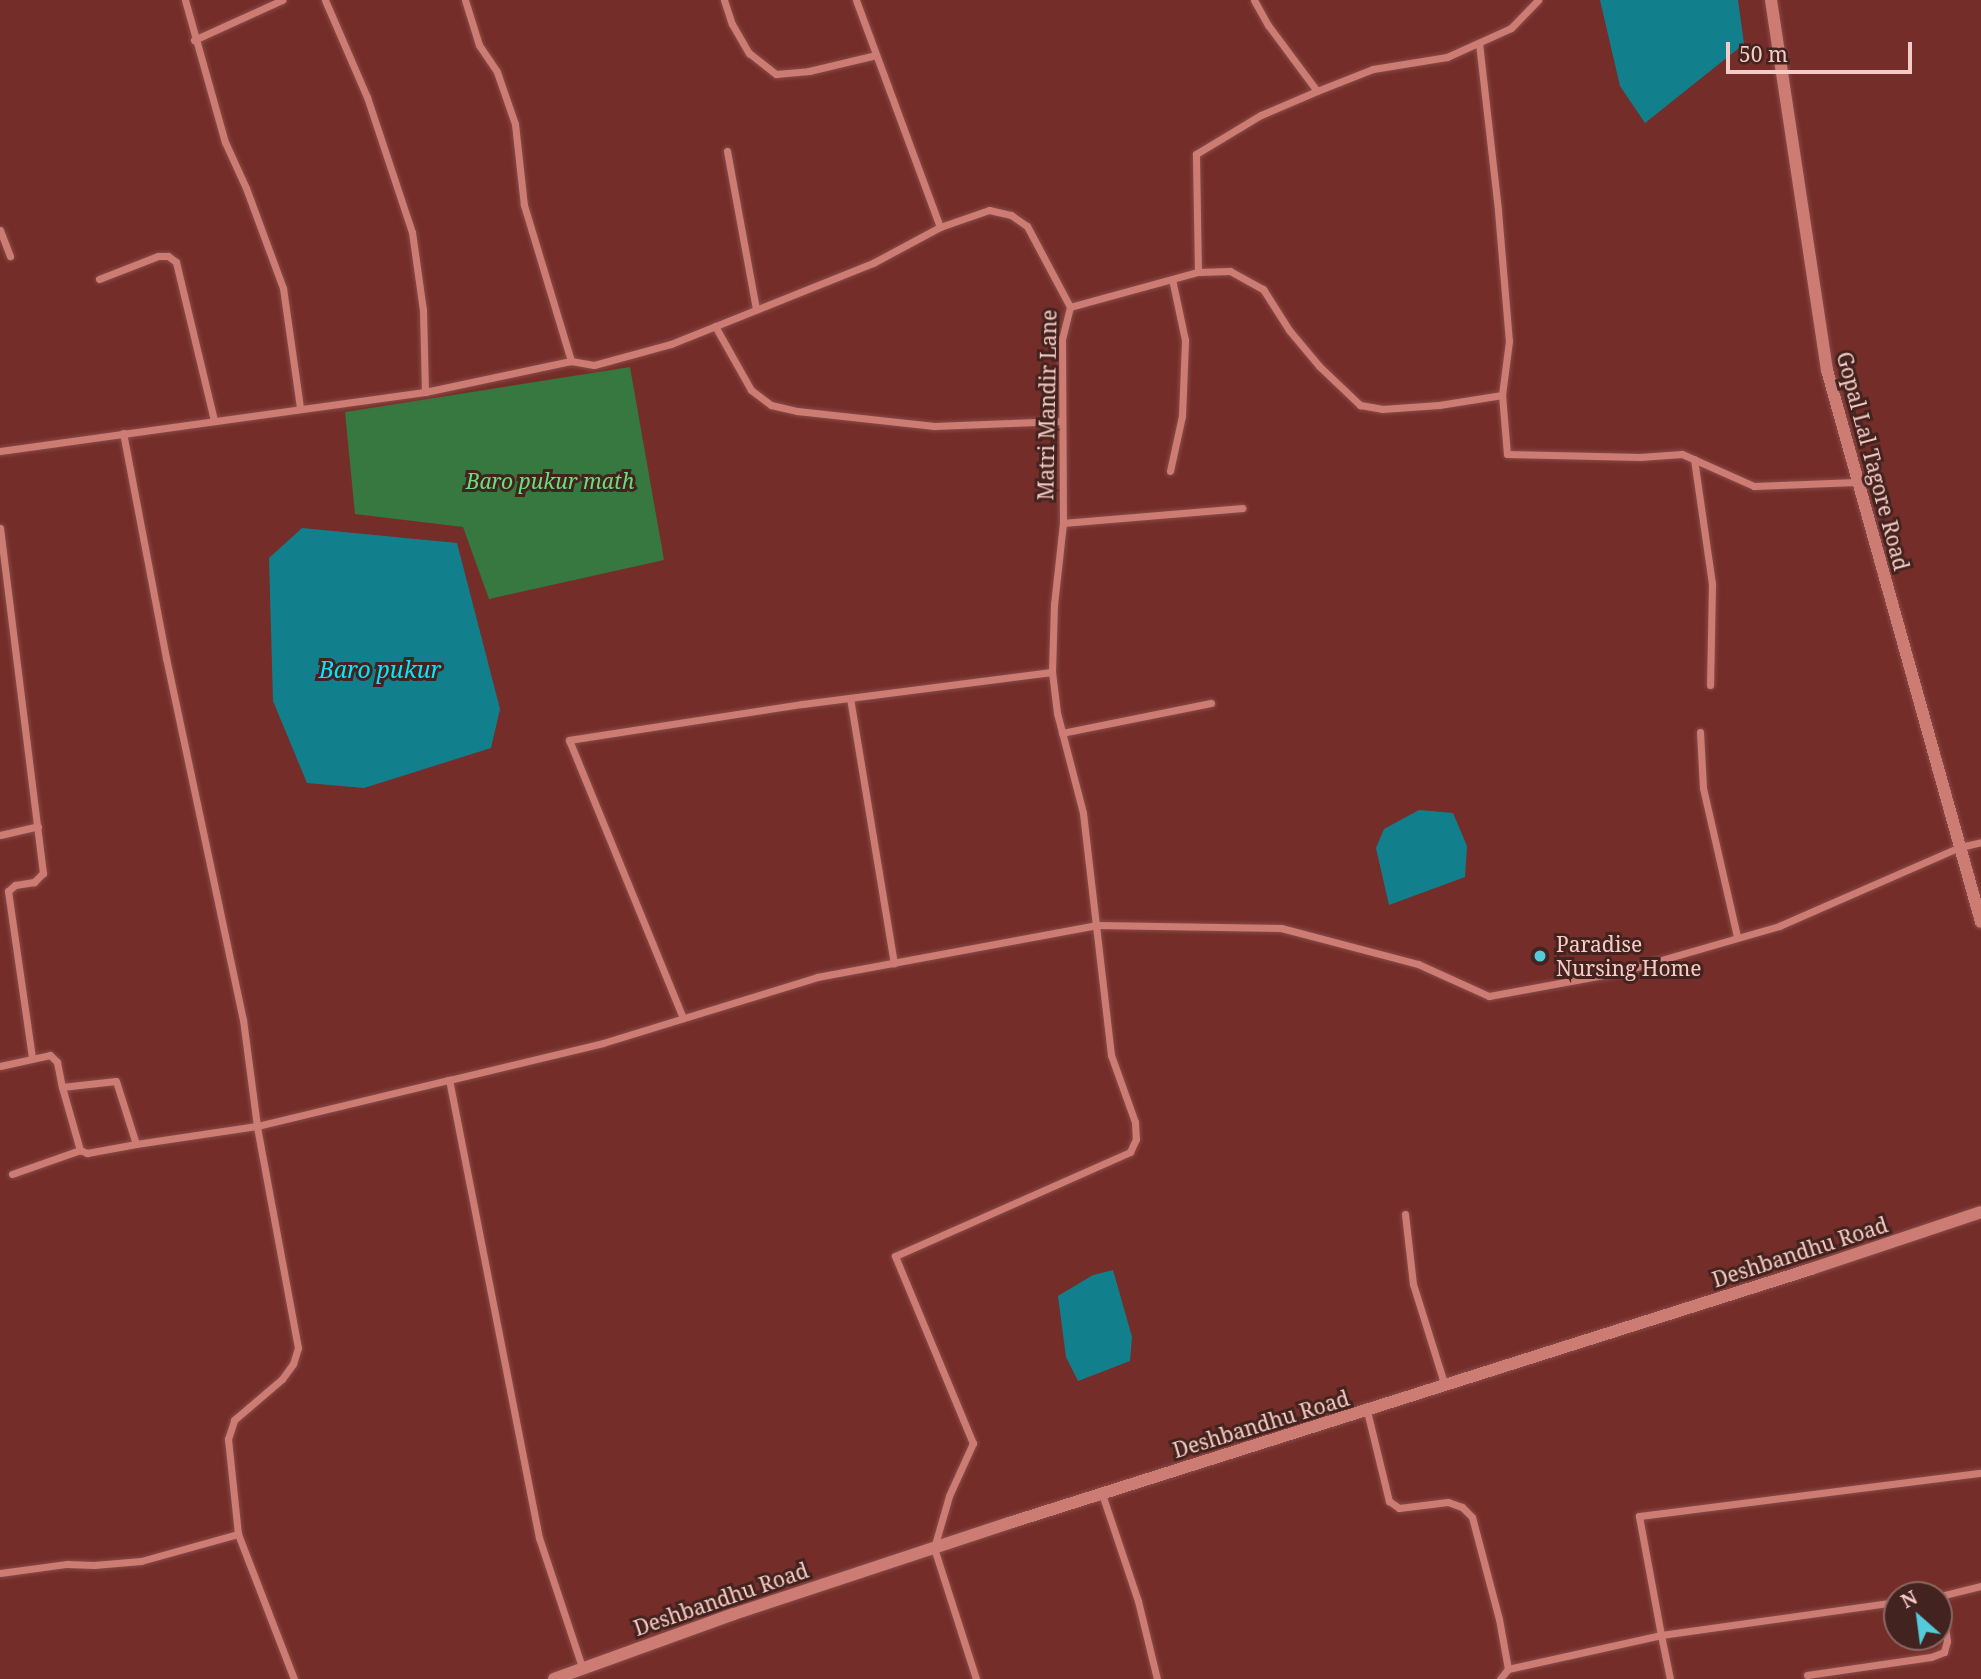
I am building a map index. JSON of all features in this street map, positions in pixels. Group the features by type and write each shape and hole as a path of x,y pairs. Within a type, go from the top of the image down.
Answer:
{"street":[{"path":"185,0 194,40 225,142 246,188 283,288 300,408"},
{"path":"194,40 282,0"},
{"path":"325,0 367,97 412,232 423,310 425,392"},
{"path":"465,0 479,45 497,72 515,124 524,205 571,361"},
{"path":"724,0 732,24 749,53 776,74 809,71 876,55"},
{"path":"856,0 940,226"},
{"path":"1254,0 1268,25 1317,91"},
{"path":"1198,272 1196,154 1261,115 1373,69 1447,57 1479,43 1511,28 1538,0"},
{"name":"Gopal Lal Tagore Road","path":"1770,0 1826,370 1981,922"},
{"path":"1479,43 1498,211 1508,341 1502,395 1507,454 1640,457 1682,454 1754,486 1856,482"},
{"path":"727,151 756,309"},
{"name":"Matri Mandir Lane","path":"0,451 425,392 571,361 594,365 671,344 873,263 940,226 989,210 1011,215 1027,226 1070,307 1062,338 1063,523 1054,604 1052,673 1062,733 1083,813 1111,1055 1135,1122 1136,1139 1129,1152 895,1256 973,1443 949,1496 934,1548"},
{"path":"0,230 10,256"},
{"path":"99,279 158,256 168,256 176,262 214,420"},
{"path":"1070,307 1198,272 1230,271 1263,289 1289,330 1319,366 1360,405 1382,409 1428,406 1502,395"},
{"path":"1170,471 1182,416 1185,340 1172,279"},
{"path":"715,326 751,390 771,405 797,411 934,426 1062,421"},
{"path":"123,433 243,1020 257,1126 298,1348 293,1364 282,1379 234,1420 228,1439 238,1534 294,1679"},
{"path":"1694,459 1712,584 1710,685"},
{"path":"1063,523 1242,508"},
{"path":"0,528 43,873 34,882 15,884 8,891 32,1058"},
{"path":"683,1018 569,740 849,698 1052,673"},
{"path":"849,698 894,963"},
{"path":"1062,733 1211,703"},
{"path":"1700,732 1703,788 1737,937"},
{"path":"0,835 38,826"},
{"path":"12,1174 80,1150 87,1153 257,1126 603,1043 817,977 1097,925 1281,928 1418,964 1489,996 1620,972 1779,926 1960,847 1981,842"},
{"path":"0,1066 50,1055 54,1058 80,1150"},
{"path":"62,1087 116,1080 136,1144"},
{"path":"449,1080 539,1538 582,1667"},
{"name":"Deshbandhu Road","path":"554,1679 582,1667 934,1548 1981,1212"},
{"path":"1405,1214 1413,1284 1445,1386"},
{"path":"1367,1411 1389,1501 1399,1507 1448,1502 1462,1507 1472,1517 1499,1619 1508,1669"},
{"path":"1670,1679 1639,1516 1981,1474"},
{"path":"1102,1494 1138,1601 1157,1679"},
{"path":"0,1573 67,1564 94,1566 141,1561 238,1534"},
{"path":"934,1548 976,1679"},
{"path":"1953,1593 1981,1586"},
{"path":"1500,1679 1508,1669 1661,1635 1883,1604"},
{"path":"1807,1675 1931,1657 1944,1651"}],"green space":[{"name":"Baro pukur math","path":"630,367 664,560 489,599 463,527 355,514 345,412"}],"water":[{"path":"1600,0 1738,0 1744,44 1645,123 1620,86"},
{"name":"Baro pukur","path":"302,528 457,543 500,709 491,748 364,788 307,783 273,701 269,558"},
{"path":"1419,810 1453,813 1467,846 1465,877 1389,905 1376,848 1384,829"},
{"path":"1113,1270 1132,1337 1130,1361 1078,1381 1066,1357 1058,1296 1093,1275"}],"place":[{"name":"Paradise Nursing Home","path":"1540,956"}]}
